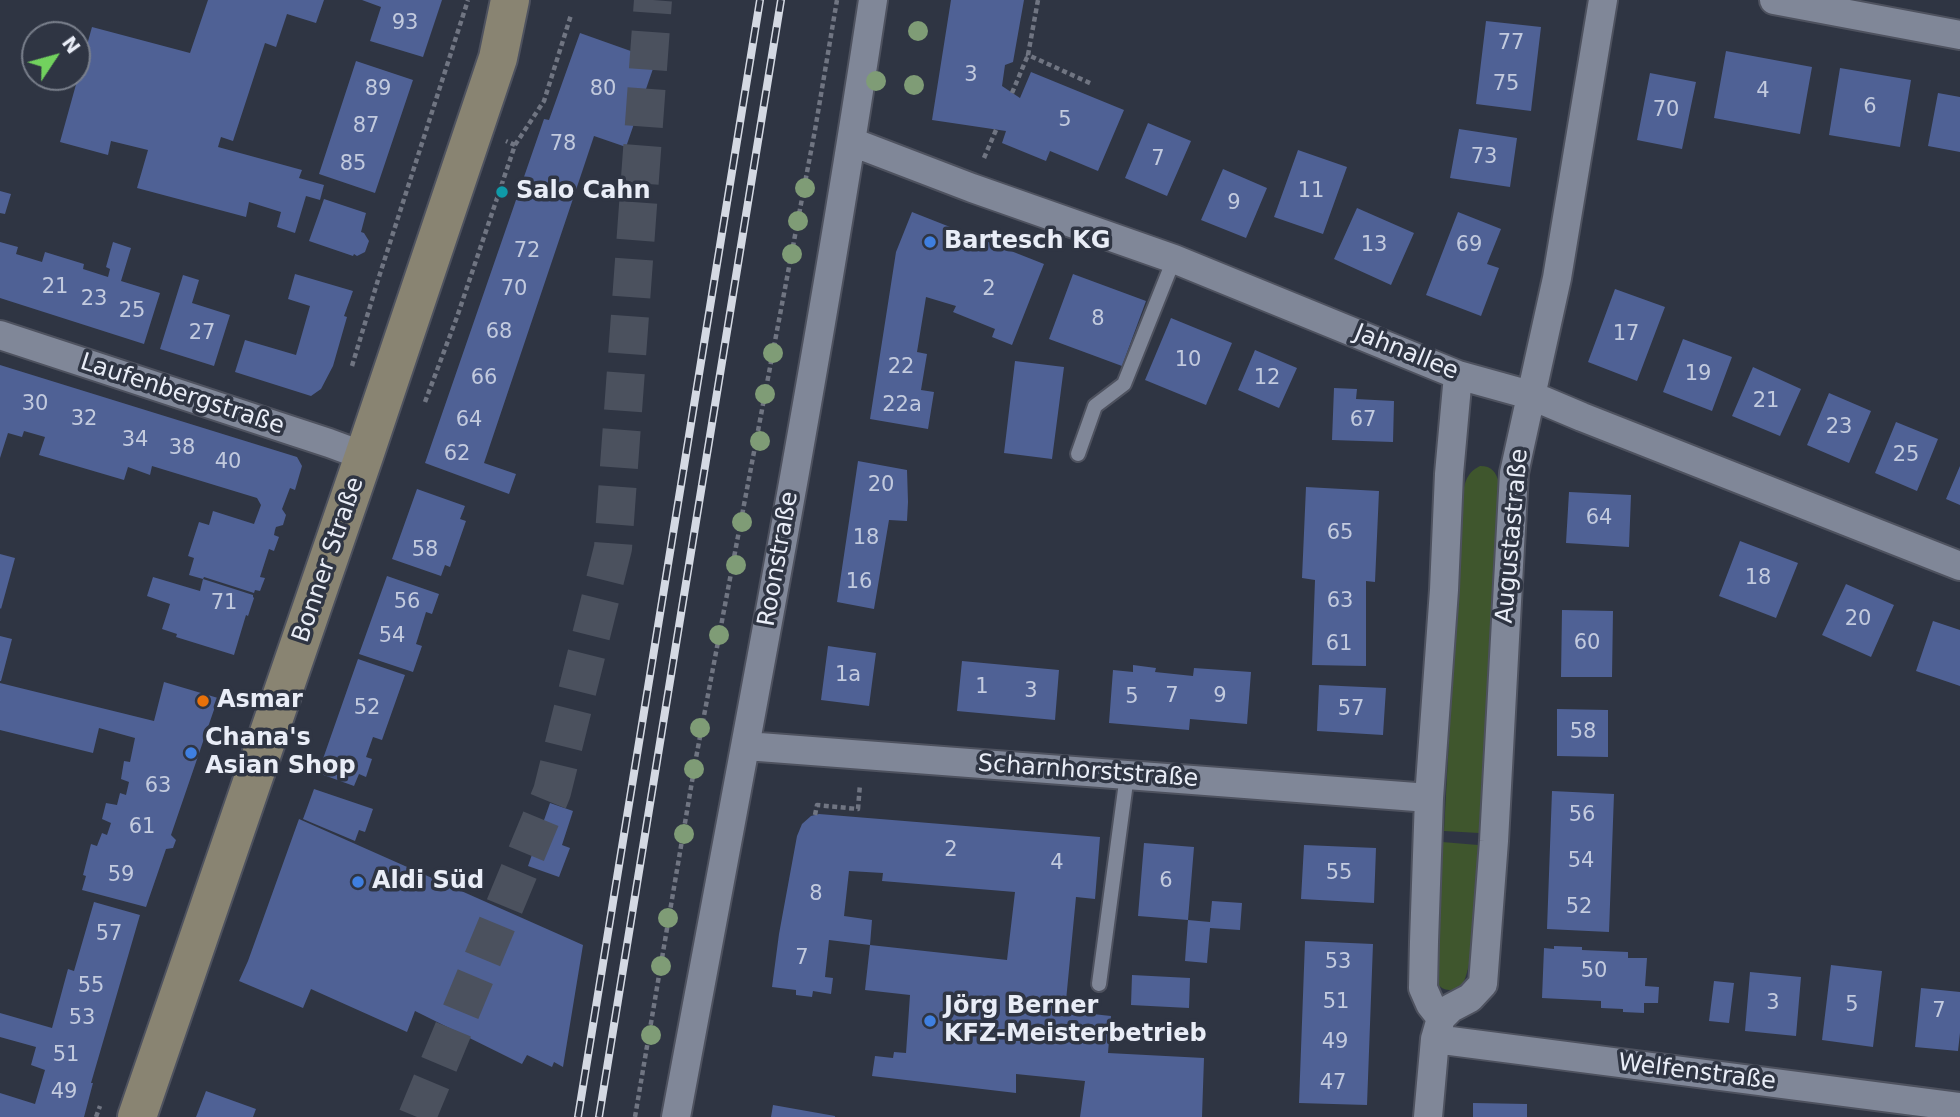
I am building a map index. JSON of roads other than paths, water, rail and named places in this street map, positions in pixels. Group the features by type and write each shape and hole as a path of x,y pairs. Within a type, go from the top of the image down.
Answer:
{"main road":[{"name":"Bonner Straße","path":"137,1117 498,58 510,0"},
{"path":"498,58 530,0"}],"street":[{"name":"Roonstraße","path":"676,1117 746,746 852,142 873,0"},
{"name":"Augustastraße","path":"1438,1028 1451,1008 1470,998 1483,984 1495,828 1514,473 1557,278 1603,0"},
{"path":"1774,0 1960,35"},
{"name":"Jahnallee","path":"852,142 972,188 1174,259 1458,375 1530,395 1960,566"},
{"name":"Laufenbergstraße","path":"0,335 364,456"},
{"path":"1428,1117 1438,1028 1423,988 1429,798 1449,474 1458,375"},
{"name":"Scharnhorststraße","path":"746,746 1429,798"},
{"name":"Welfenstraße","path":"1438,1028 1960,1107"}],"lane":[{"path":"1078,454 1095,406 1124,384 1174,259"},
{"path":"1099,984 1127,775"}],"tunnel":[{"path":"417,1117 552,792 613,548 653,0"}],"railway":[{"path":"578,1117 760,0"},
{"path":"599,1117 781,0"}],"place":[{"name":"Salo Cahn","path":"502,192"},
{"name":"Bartesch KG","path":"930,242"},
{"name":"Asmar","path":"203,701"},
{"name":"Chana's Asian Shop","path":"191,753"},
{"name":"Aldi Süd","path":"358,882"},
{"name":"Jörg Berner KFZ-Meisterbetrieb","path":"930,1021"}]}
